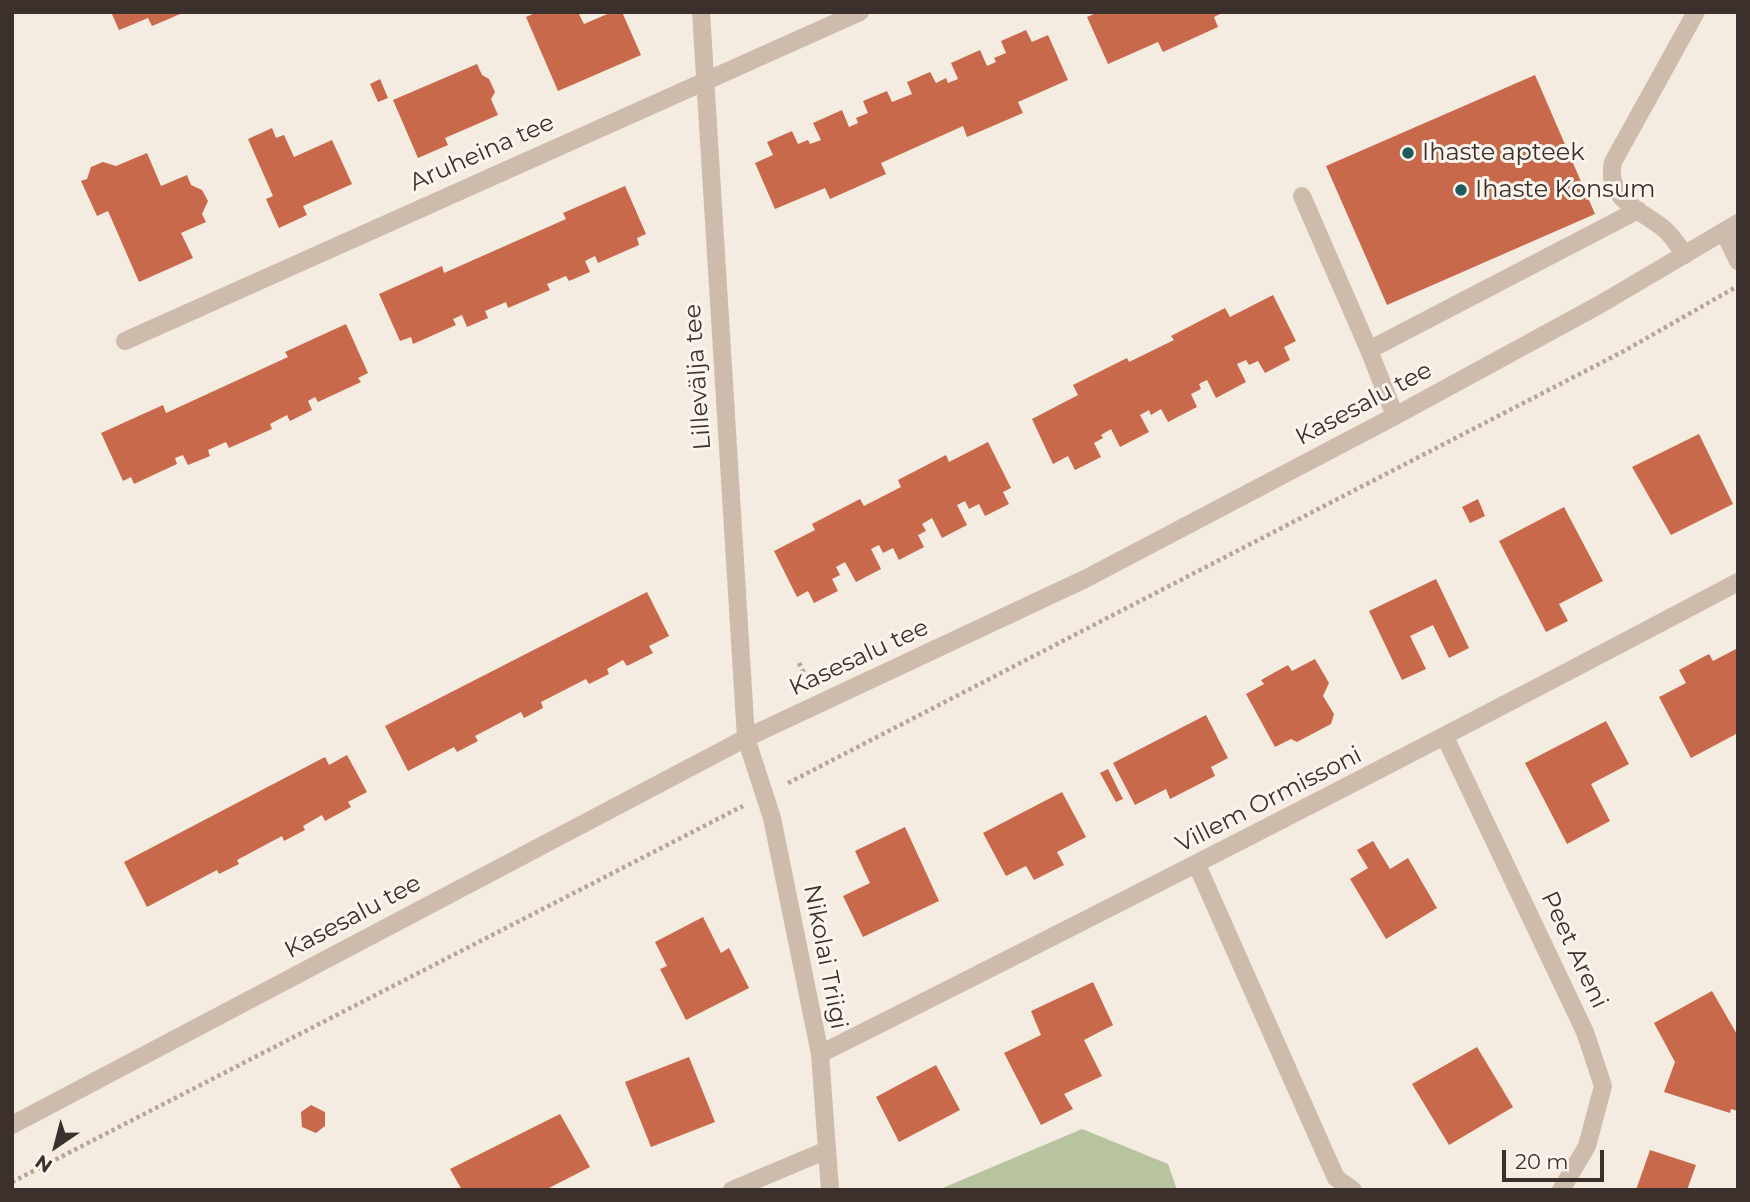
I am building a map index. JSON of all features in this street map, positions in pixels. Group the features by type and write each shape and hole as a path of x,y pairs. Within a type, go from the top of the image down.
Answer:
{"street":[{"name":"Lillevälja tee","path":"701,12 746,738"},
{"name":"Aruheina tee","path":"125,341 860,12"},
{"path":"1685,255 1666,230 1614,190 1610,177 1614,162 1696,12"},
{"path":"1302,197 1395,416"},
{"path":"1369,351 1638,210"},
{"path":"1731,228 1738,261"},
{"name":"Kasesalu tee","path":"12,1125 746,738 1085,579 1587,312 1731,228"},
{"name":"Villem Ormissoni","path":"820,1054 1445,737 1738,582"},
{"name":"Peet Areni","path":"1445,737 1586,1032 1603,1086 1587,1146 1561,1190"},
{"name":"Nikolai Triigi","path":"746,738 766,794 820,1054 830,1190"},
{"path":"1196,865 1336,1178 1353,1190"},
{"path":"732,1190 827,1150"}],"path":[{"path":"12,1182 1624,351 1738,286"},
{"path":"799,663 813,691"}],"green space":[{"path":"1082,1129 1168,1164 1177,1190 938,1190"}],"building":[{"path":"111,12 185,12 152,26 148,18 119,30"},
{"path":"537,12 578,12 584,24 612,12 622,12 641,55 558,91 526,17"},
{"path":"1098,12 1224,12 1214,17 1218,27 1163,52 1158,42 1108,64 1087,17"},
{"path":"1026,30 1032,42 1048,35 1068,80 1018,102 1023,113 967,137 963,126 881,163 886,174 830,199 825,188 775,209 755,163 773,155 767,142 792,131 798,144 808,140 810,144 821,140 813,123 842,110 849,127 858,123 856,118 868,113 863,101 887,91 892,102 912,94 907,82 930,72 936,83 946,78 948,83 958,79 951,63 980,50 987,66 996,62 994,58 1006,53 1001,41"},
{"path":"477,64 495,92 491,99 498,115 445,138 448,145 418,158 393,100"},
{"name":"Ihaste Konsum","path":"1535,75 1595,214 1387,305 1326,166"},
{"path":"380,79 388,98 378,102 370,84"},
{"path":"272,128 276,138 284,135 294,157 332,140 352,184 303,206 307,215 279,228 266,199 273,196 248,139"},
{"path":"147,153 161,186 187,175 191,185 202,190 208,201 202,214 206,222 181,233 193,258 139,282 108,211 97,216 81,181 87,179 91,167 103,162 116,166"},
{"path":"625,186 646,234 637,238 639,245 598,263 595,256 585,261 590,272 569,281 566,276 547,284 550,290 508,308 506,302 485,311 488,318 467,327 462,315 453,319 456,325 413,344 411,337 400,341 379,294 442,266 444,273 566,219 563,213"},
{"path":"1273,295 1296,341 1284,347 1290,360 1265,373 1258,361 1249,365 1246,360 1237,364 1246,382 1216,398 1207,380 1199,384 1201,389 1191,394 1197,407 1168,422 1161,409 1151,415 1149,410 1140,415 1149,432 1120,447 1111,429 1094,443 1101,457 1075,470 1068,456 1053,464 1032,419 1078,395 1073,385 1127,358 1129,362 1174,340 1171,336 1225,308 1230,317"},
{"path":"346,324 368,373 358,378 361,382 318,402 315,397 308,401 312,410 290,421 287,415 270,424 272,429 229,448 226,442 208,450 210,456 188,465 183,455 175,458 177,464 134,484 131,477 123,481 101,433 163,405 166,413 288,357 285,352"},
{"path":"1699,434 1733,504 1671,535 1632,467"},
{"path":"988,442 1011,488 1003,492 1009,504 985,516 979,504 969,509 965,501 957,505 967,525 942,538 932,518 922,524 926,531 918,535 924,547 899,560 893,548 883,553 879,545 871,549 881,569 856,582 845,562 836,567 840,575 832,579 838,591 814,603 808,591 797,597 774,551 815,530 812,524 860,499 864,506 901,487 898,480 946,455 949,462"},
{"path":"1478,499 1485,516 1470,523 1462,507"},
{"path":"1564,507 1603,581 1559,604 1568,621 1546,632 1499,541"},
{"path":"1436,579 1469,648 1449,658 1433,625 1410,636 1426,669 1402,680 1369,611"},
{"path":"647,592 669,636 649,646 653,653 627,666 623,660 607,669 609,674 589,684 586,679 541,702 543,708 524,718 521,712 475,736 478,741 457,752 454,747 408,771 385,726"},
{"path":"1736,649 1738,733 1691,758 1659,697 1686,683 1679,670 1709,654 1713,661"},
{"path":"1315,659 1329,683 1323,696 1334,714 1331,724 1297,742 1291,739 1275,747 1246,694 1264,684 1261,680 1288,665 1292,671"},
{"path":"1206,715 1228,758 1211,767 1215,776 1170,799 1166,789 1135,805 1113,763"},
{"path":"1606,721 1629,764 1591,784 1610,821 1567,844 1525,763"},
{"path":"347,755 367,792 348,802 351,807 325,821 322,815 303,826 305,830 284,841 282,836 237,860 239,864 219,874 217,870 147,907 124,862 325,757 329,765"},
{"path":"1108,769 1123,799 1116,802 1100,773"},
{"path":"1062,792 1086,837 1057,852 1064,865 1034,880 1026,866 1006,876 983,833"},
{"path":"905,827 939,901 863,937 843,896 870,883 855,851"},
{"path":"1373,841 1390,869 1408,858 1437,908 1386,939 1350,879 1368,868 1357,850"},
{"path":"703,917 721,953 729,948 749,988 686,1020 660,969 667,966 655,942"},
{"path":"1093,982 1113,1025 1084,1040 1102,1076 1064,1094 1073,1109 1041,1125 1004,1053 1041,1035 1031,1011"},
{"path":"1712,991 1738,1036 1738,1111 1731,1109 1730,1113 1664,1092 1675,1062 1654,1023"},
{"path":"1477,1047 1513,1107 1449,1145 1412,1084"},
{"path":"689,1057 715,1122 651,1147 625,1082"},
{"path":"936,1065 960,1110 899,1142 876,1097"},
{"path":"311,1105 325,1112 325,1126 316,1133 302,1127 301,1112"},
{"path":"560,1114 590,1167 545,1190 462,1190 450,1169"},
{"path":"1650,1150 1696,1165 1687,1190 1636,1190"}],"place":[{"name":"Ihaste apteek","path":"1408,153"},
{"name":"Ihaste Konsum","path":"1461,190"}]}
